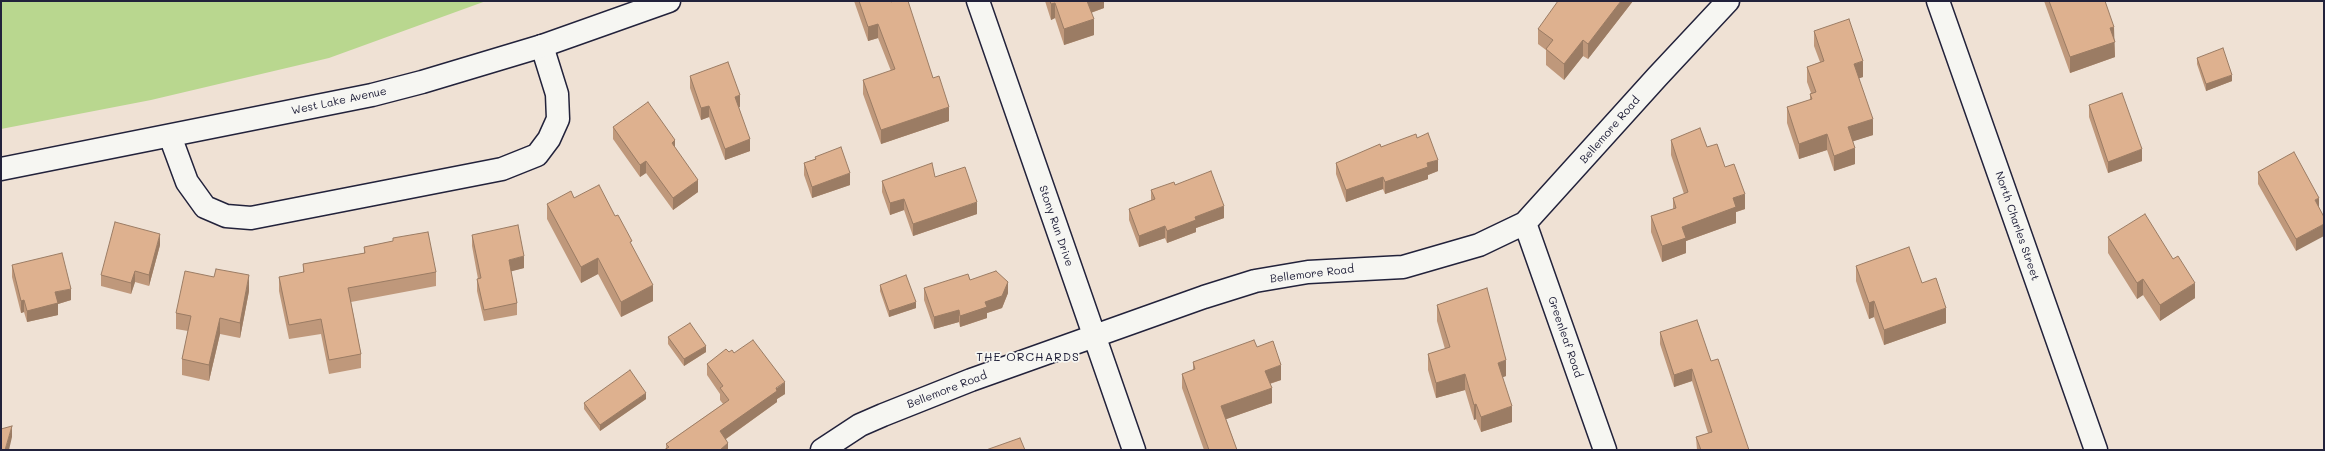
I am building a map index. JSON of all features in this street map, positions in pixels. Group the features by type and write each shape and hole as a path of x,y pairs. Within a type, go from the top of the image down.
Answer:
{"street":[{"name":"West Lake Avenue","path":"1,169 372,95 422,82 542,46 669,1"},
{"name":"Stony Run Drive","path":"978,1 1134,450"},
{"name":"Bellemore Road","path":"822,450 860,425 970,380 1204,297 1255,281 1308,272 1403,267 1479,246 1525,223 1728,1"},
{"name":"North Charles Street","path":"1938,1 2096,450"},
{"path":"170,136 187,182 205,207 226,216 251,218 502,169 537,155 549,139 558,119 557,94 542,46"},
{"name":"Greenleaf Road","path":"1525,223 1605,450"}],"green space":[{"path":"1,1 486,1 329,58 151,100 1,129"}],"building":[{"path":"859,1 908,1 933,78 939,76 949,107 881,130 863,80 895,69 878,24 868,27"},
{"path":"1050,1 1087,1 1094,19 1064,29 1055,3 1051,4"},
{"path":"1558,1 1621,1 1588,44 1583,40 1564,64 1546,49 1553,40 1538,29"},
{"path":"2049,1 2105,1 2114,27 2110,28 2115,42 2070,57"},
{"path":"1849,19 1863,61 1854,64 1873,119 1848,127 1855,148 1834,156 1827,134 1799,144 1787,107 1812,99 1810,94 1816,92 1807,67 1824,61 1814,31"},
{"path":"2223,48 2232,75 2206,84 2197,58"},
{"path":"728,62 740,95 735,97 750,139 725,149 709,106 701,108 690,76"},
{"path":"2122,93 2142,149 2108,162 2089,105"},
{"path":"648,102 675,140 672,143 698,180 673,198 646,161 640,165 613,127"},
{"path":"1700,128 1707,147 1717,144 1725,167 1734,164 1745,194 1733,198 1736,207 1682,227 1686,238 1662,246 1651,216 1676,208 1673,198 1688,192 1671,140"},
{"path":"1428,133 1438,160 1427,163 1428,167 1385,182 1383,177 1346,190 1336,163 1380,144 1381,147 1416,134 1417,138"},
{"path":"841,147 850,173 812,187 804,163"},
{"path":"2294,152 2319,198 2315,200 2324,217 2324,224 2296,239 2258,172"},
{"path":"932,163 935,177 965,167 977,202 913,224 904,199 890,203 882,181"},
{"path":"1211,171 1224,206 1195,217 1196,220 1167,231 1165,226 1139,236 1129,209 1155,199 1151,190 1174,182 1175,185"},
{"path":"599,185 615,216 618,215 632,241 630,242 653,285 621,302 598,258 581,267 547,204 571,191 574,198"},
{"path":"2145,214 2173,259 2178,256 2195,283 2160,305 2143,279 2137,283 2108,237"},
{"path":"115,222 160,234 149,275 135,271 131,283 101,275"},
{"path":"518,225 524,256 509,260 517,303 484,310 477,279 481,278 472,235"},
{"path":"428,232 436,272 348,288 361,354 329,360 321,319 289,325 279,277 304,272 303,264 365,253 364,247 393,241 393,238"},
{"path":"1909,247 1922,283 1936,278 1946,308 1884,330 1874,301 1869,303 1856,266"},
{"path":"62,253 71,289 55,292 58,303 27,311 24,300 21,301 12,265"},
{"path":"216,269 249,275 240,323 220,318 209,365 182,359 191,316 176,313 185,271 214,277"},
{"path":"996,271 1008,282 1002,296 985,302 987,307 960,316 959,310 934,317 924,288 968,274 970,280"},
{"path":"906,275 916,302 889,311 880,285"},
{"path":"1487,288 1506,360 1498,363 1512,406 1481,417 1476,404 1474,405 1465,374 1436,383 1428,354 1450,347 1437,305"},
{"path":"1697,320 1711,361 1718,359 1749,450 1701,450 1696,437 1712,432 1692,369 1674,375 1660,332"},
{"path":"690,323 706,346 684,359 668,337"},
{"path":"753,340 785,382 776,388 777,391 720,431 728,443 720,450 664,450 669,447 666,444 729,400 720,388 723,386 707,364 726,349 729,352 732,350 734,353"},
{"path":"1254,340 1257,347 1273,341 1281,365 1265,371 1272,388 1221,406 1237,450 1209,450 1182,374 1195,369 1193,362"},
{"path":"630,370 646,393 600,425 584,403"},
{"path":"12,426 5,450 1,450 1,429"},
{"path":"1020,438 1025,450 986,450"}],"district":[{"name":"THE ORCHARDS","path":"1028,357"}]}
